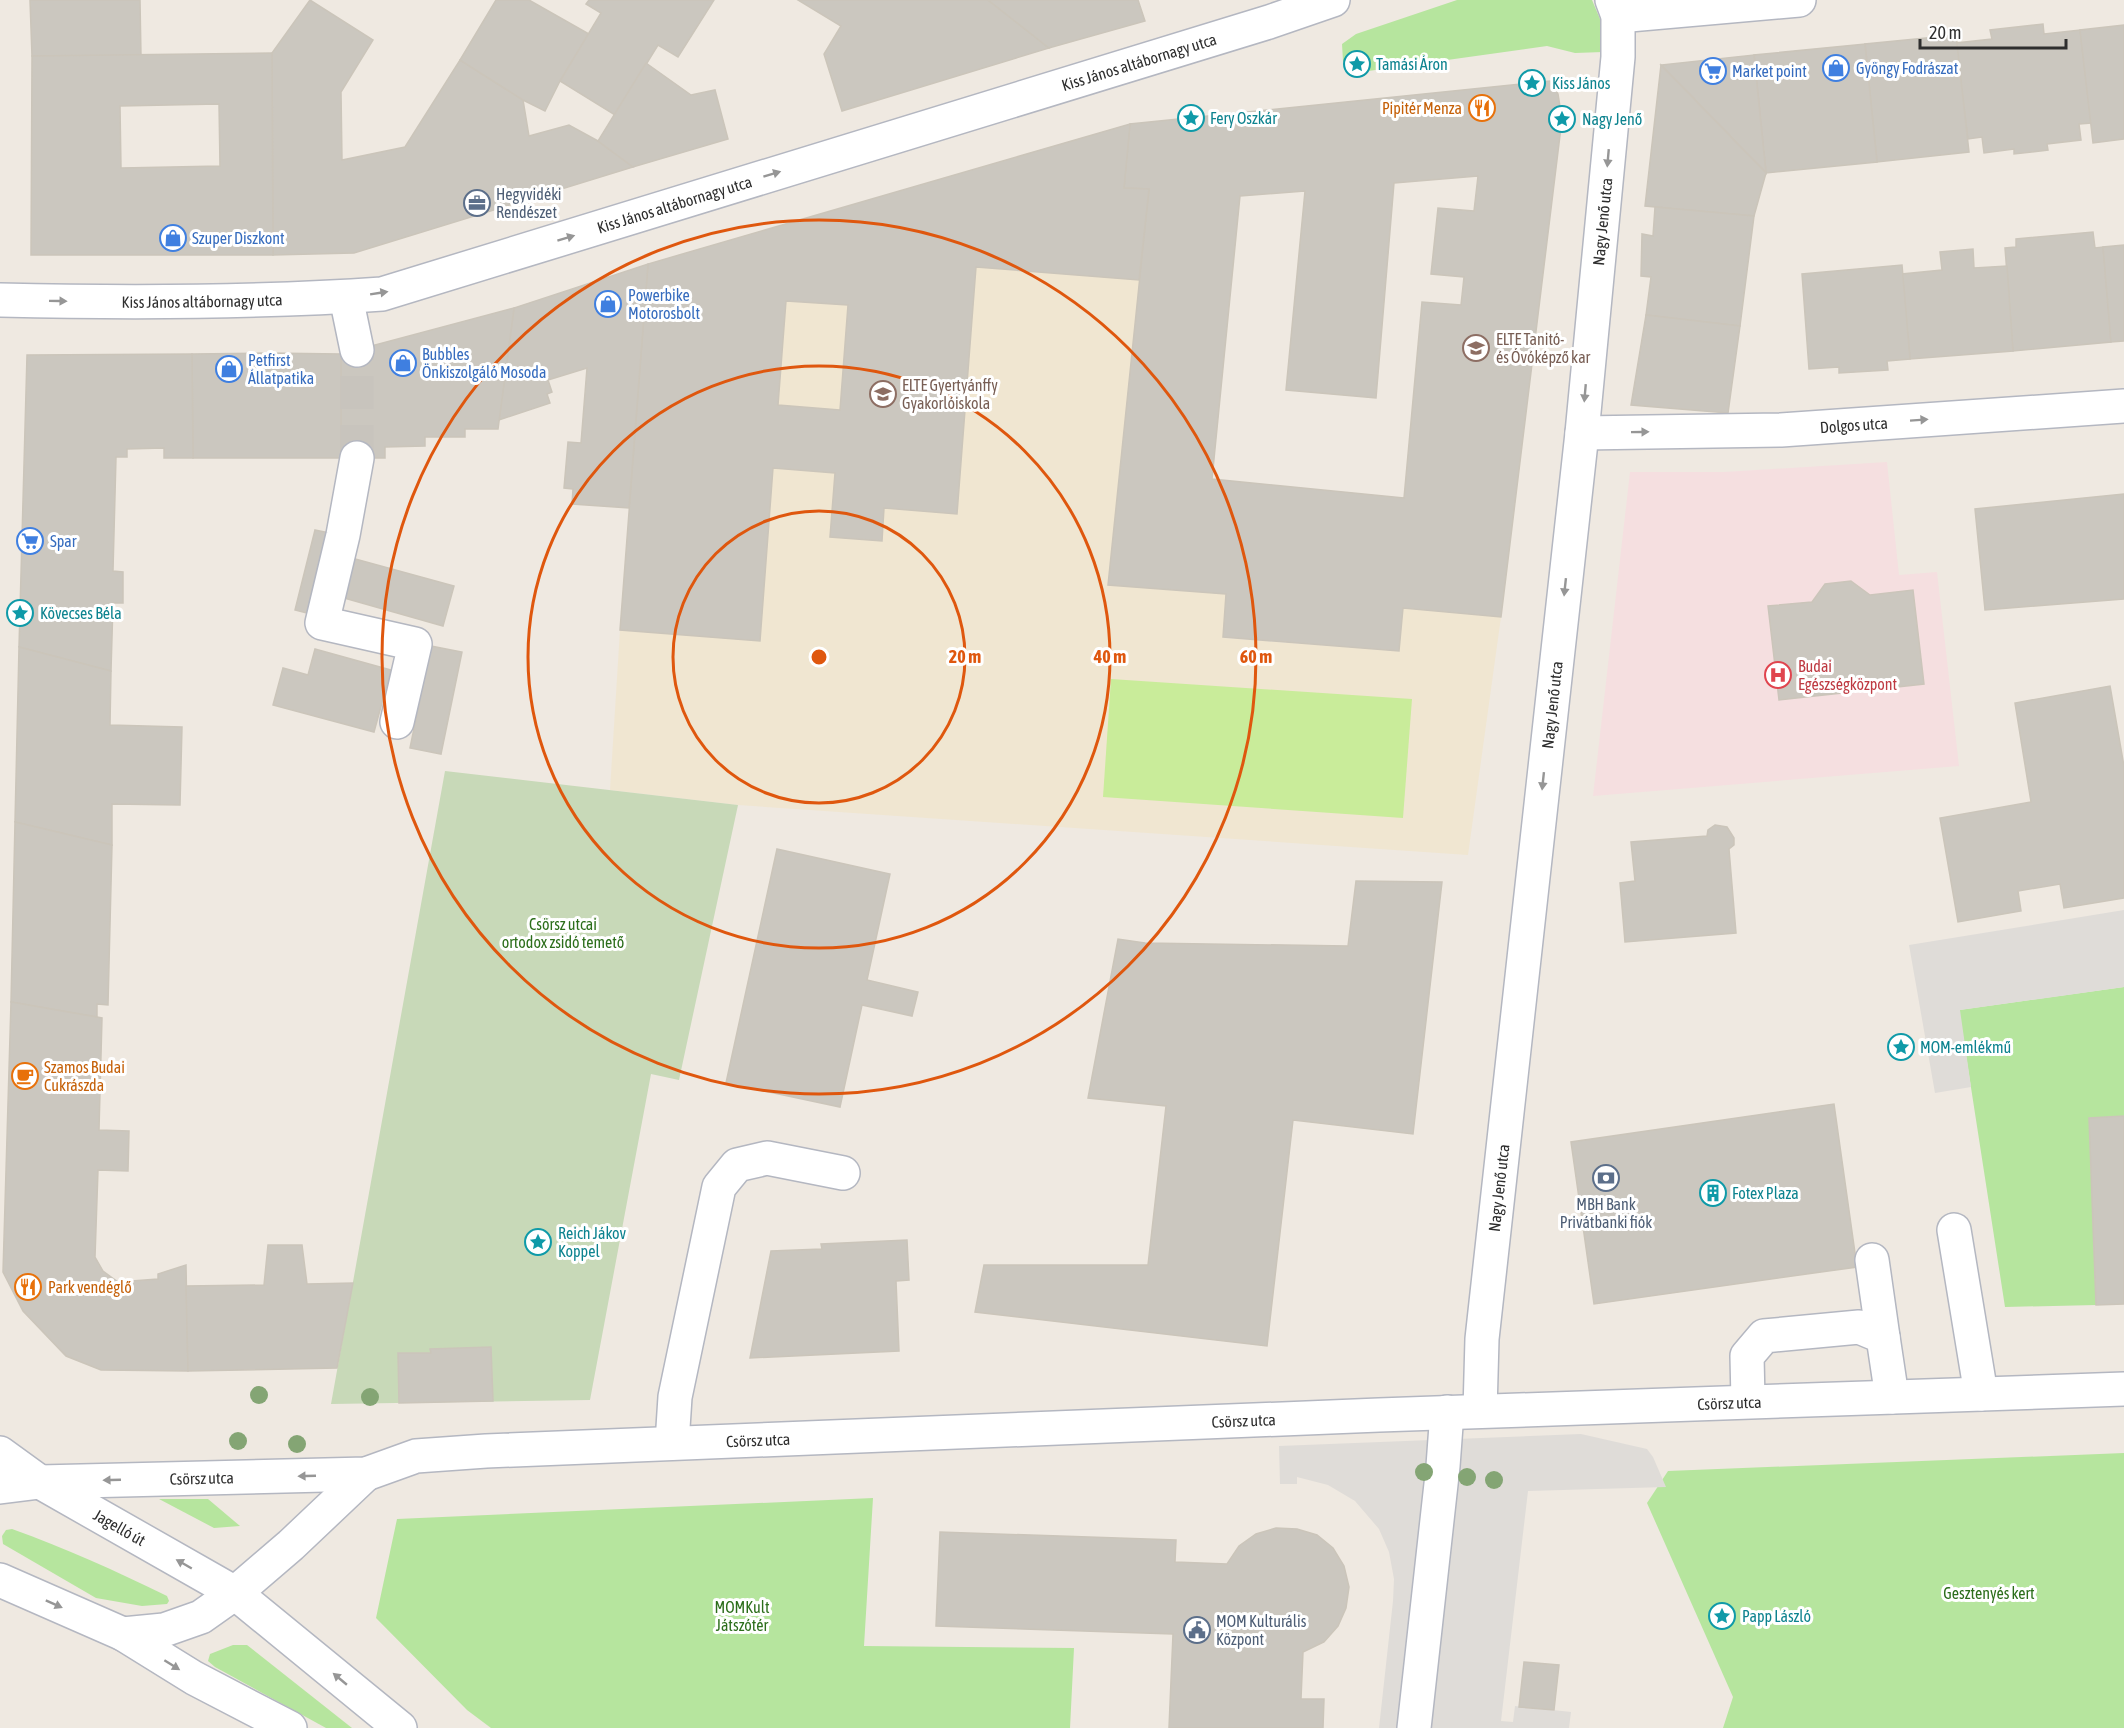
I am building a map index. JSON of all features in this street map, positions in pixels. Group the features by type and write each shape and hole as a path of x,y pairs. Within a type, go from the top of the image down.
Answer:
{"street":[{"name":"Kiss János altábornagy utca","path":"0,300 98,302 312,300 382,294 1269,22 1333,0"},
{"path":"1615,8 1799,0"},
{"name":"Nagy Jenő utca","path":"1480,1411 1483,1327 1582,433 1618,57 1615,8"},
{"path":"346,297 357,350"},
{"name":"Dolgos utca","path":"1582,433 1781,430 2124,406"},
{"path":"357,458 343,535 322,623 415,644 397,722"},
{"path":"672,1443 675,1397 719,1187 737,1165 767,1158 843,1173"},
{"path":"1953,1230 1981,1394"},
{"path":"1872,1260 1892,1397"},
{"path":"1748,1401 1747,1356 1764,1336 1860,1327 1883,1337"},
{"name":"Csörsz utca","path":"40,1482 366,1474 416,1456 672,1443 1447,1412 2124,1389"},
{"path":"1414,1728 1447,1412"},
{"name":"Jagelló út","path":"0,1453 40,1482 235,1593 400,1728"},
{"name":"Csörsz utca","path":"235,1593 312,1526 366,1474"},
{"path":"0,1486 40,1482"},
{"path":"0,1580 123,1634 194,1678 290,1728"},
{"path":"123,1634 164,1630 201,1617 235,1593"}],"shaded area":[{"name":"ELTE Gyertyánffy Gyakorlóiskola","path":"1130,124 1149,189 1108,585 1226,594 1223,638 1399,651 1403,608 1501,617 1468,855 738,805 610,790 648,264"},
{"name":"Budai Egészségközpont","path":"1887,462 1899,575 1937,572 1959,766 1593,796 1630,472 1724,472"},
{"path":"2124,910 2124,987 1960,1010 1971,1087 1935,1093 1909,945"},
{"path":"1581,1434 1647,1449 1666,1487 1528,1491 1501,1721 1513,1722 1515,1706 1571,1712 1569,1728 1379,1728 1393,1601 1394,1579 1389,1552 1379,1529 1355,1501 1328,1485 1297,1477 1297,1484 1280,1484 1279,1446"}],"green space":[{"path":"1457,0 1592,0 1600,19 1603,52 1575,53 1547,46 1354,73 1343,61 1342,44 1356,34"},
{"path":"1111,679 1412,699 1403,818 1103,797"},
{"name":"Csörsz utcai ortodox zsidó temető","path":"445,771 738,805 679,1080 651,1074 590,1400 331,1404"},
{"path":"2124,987 2124,1116 2089,1118 2096,1305 2005,1307 1959,1010"},
{"name":"Gesztenyés kert","path":"2124,1453 2124,1728 1723,1728 1733,1697 1647,1503 1668,1471"},
{"name":"MOMKult Játszótér","path":"873,1498 864,1646 1074,1648 1070,1728 491,1728 467,1710 376,1618 397,1519"},
{"path":"159,1499 208,1499 240,1526 214,1528"},
{"path":"12,1529 110,1569 167,1596 169,1601 167,1604 142,1606 96,1598 3,1544 2,1536 6,1530"},
{"path":"233,1645 247,1645 352,1728 326,1728 208,1661 210,1654"}],"building":[{"path":"30,0 140,0 141,56 32,56"},
{"path":"310,0 373,40 341,92 342,160 405,147 460,60 523,100 529,136 569,125 598,141 633,167 354,253 273,255 272,53"},
{"path":"496,0 529,0 589,34 560,81 545,111 523,100 460,60"},
{"path":"589,0 714,0 678,57 658,45 615,115 560,81 601,13 586,4"},
{"path":"798,0 988,0 1049,48 842,111 824,54 841,26"},
{"path":"988,0 1138,0 1145,21 1049,48"},
{"path":"2043,24 2044,34 2080,30 2091,123 2079,124 2081,140 2047,144 2048,150 2014,154 2014,149 1984,153 1982,137 1968,139 1956,43 1992,39 1990,30"},
{"path":"2124,25 2124,139 2093,143 2080,30"},
{"path":"1956,35 1969,152 1877,162 1865,44"},
{"path":"1865,44 1877,162 1766,173 1754,55"},
{"path":"272,53 273,255 31,255 32,56","holes":["219,104 220,166 121,168 120,106"]},
{"path":"1754,55 1766,173 1661,65"},
{"path":"646,63 691,95 715,90 728,139 633,167 598,141"},
{"path":"1661,65 1766,173 1754,216 1645,206"},
{"name":"ELTE Tanitó- és Óvóképző kar","path":"1550,81 1558,94 1562,119 1501,617 1403,608 1399,651 1223,637 1226,594 1108,585 1149,189 1124,188 1130,124","holes":["1478,176 1474,211 1438,208 1431,274 1464,277 1461,305 1422,302 1404,498 1212,479 1240,196 1305,191 1286,390 1376,398 1394,183"]},
{"path":"1130,124 1124,188 1149,189 1139,280 976,267 957,514 884,508 882,541 830,537 835,473 773,468 760,641 620,630 648,264","holes":["786,301 848,305 840,410 778,405"]},
{"path":"1655,207 1754,216 1740,326 1646,315 1651,277 1641,276 1642,234 1653,236"},
{"path":"2093,232 2095,248 2103,247 2111,342 2013,351 2005,248 2016,247 2016,239"},
{"path":"2124,245 2124,341 2111,342 2103,247"},
{"path":"1973,249 1974,268 2007,266 2013,351 1910,359 1902,274 1942,270 1940,252"},
{"path":"648,264 629,508 572,504 573,489 564,488 568,442 581,443 587,368 548,380 552,392 547,394 550,403 499,420 514,308"},
{"path":"1902,265 1910,359 1887,361 1888,370 1839,373 1839,367 1809,369 1802,274"},
{"path":"514,308 498,429 465,429 465,437 425,437 425,446 385,447 385,458 341,458 341,354"},
{"path":"1646,315 1740,326 1728,413 1631,405"},
{"path":"192,354 341,354 341,458 193,458"},
{"path":"192,354 193,458 164,458 164,448 127,449 127,457 116,457 113,571 123,572 123,603 113,603 111,671 19,647 27,355"},
{"path":"2124,494 2124,599 1985,610 1975,509"},
{"path":"315,530 335,534 315,615 295,610"},
{"path":"348,557 454,586 443,626 337,596"},
{"path":"1851,581 1870,595 1913,590 1924,684 1779,700 1768,606 1812,602 1825,584"},
{"path":"431,646 462,652 441,754 410,748"},
{"path":"19,647 111,671 110,725 182,727 180,805 112,804 112,845 15,822"},
{"path":"315,649 391,670 374,732 273,705 283,668 308,675"},
{"path":"2110,686 2124,766 2124,898 2064,908 2060,884 2018,891 2021,911 1958,922 1940,818 2031,802 2015,703"},
{"path":"15,822 112,845 108,1005 97,1004 97,1017 11,1002"},
{"path":"1715,825 1727,827 1734,838 1734,845 1729,849 1736,933 1625,942 1620,883 1635,881 1631,842 1707,836 1708,830"},
{"path":"777,849 890,874 867,980 918,992 912,1016 862,1005 840,1107 726,1083"},
{"path":"1356,881 1442,882 1413,1134 1293,1120 1267,1346 975,1312 984,1265 1148,1265 1166,1106 1088,1098 1118,939 1145,943 1348,946"},
{"path":"11,1002 102,1018 99,1130 129,1131 128,1171 98,1170 95,1257 103,1271 118,1282 158,1279 158,1274 186,1265 188,1371 101,1370 66,1356 23,1311 3,1272"},
{"name":"Fotex Plaza","path":"1834,1104 1857,1267 1594,1304 1571,1142"},
{"path":"2124,1116 2124,1304 2096,1305 2089,1118"},
{"path":"907,1240 909,1280 896,1281 899,1351 750,1358 771,1251 822,1249 821,1244"},
{"path":"268,1245 302,1245 307,1284 353,1283 337,1368 188,1371 186,1286 264,1285"},
{"path":"491,1347 493,1401 399,1403 398,1353 431,1353 430,1349"},
{"name":"MOM Kulturális Központ","path":"1276,1528 1297,1529 1317,1535 1333,1548 1344,1566 1349,1587 1346,1608 1338,1626 1324,1642 1303,1652 1301,1699 1324,1699 1323,1728 1169,1728 1173,1634 936,1626 940,1532 1176,1540 1175,1562 1227,1564 1239,1546 1256,1534"},
{"path":"1524,1662 1559,1665 1554,1710 1519,1707"}],"tunnel":[{"path":"357,350 357,458"}],"place":[{"name":"Tamási Áron","path":"1357,64"},
{"name":"Gyöngy Fodrászat","path":"1836,68"},
{"name":"Market point","path":"1713,71"},
{"name":"Kiss János","path":"1532,83"},
{"name":"Pipitér Menza","path":"1482,108"},
{"name":"Fery Oszkár","path":"1191,118"},
{"name":"Nagy Jenő","path":"1562,119"},
{"name":"Hegyvidéki Rendészet","path":"477,203"},
{"name":"Szuper Diszkont","path":"173,238"},
{"name":"Powerbike Motorosbolt","path":"608,304"},
{"name":"ELTE Tanitó- és Óvóképző kar","path":"1476,348"},
{"name":"Bubbles Önkiszolgáló Mosoda","path":"403,363"},
{"name":"Petfirst Állatpatika","path":"229,369"},
{"name":"ELTE Gyertyánffy Gyakorlóiskola","path":"883,394"},
{"name":"Spar","path":"30,541"},
{"name":"Kövecses Béla","path":"20,613"},
{"name":"Budai Egészségközpont","path":"1778,675"},
{"name":"MOM-emlékmű","path":"1901,1047"},
{"name":"Szamos Budai Cukrászda","path":"25,1076"},
{"name":"MBH Bank Privátbanki fiók","path":"1606,1178"},
{"name":"Fotex Plaza","path":"1713,1193"},
{"name":"Reich Jákov Koppel","path":"538,1242"},
{"name":"Park vendéglő","path":"28,1287"},
{"name":"Papp László","path":"1722,1616"},
{"name":"MOM Kulturális Központ","path":"1197,1630"}]}
